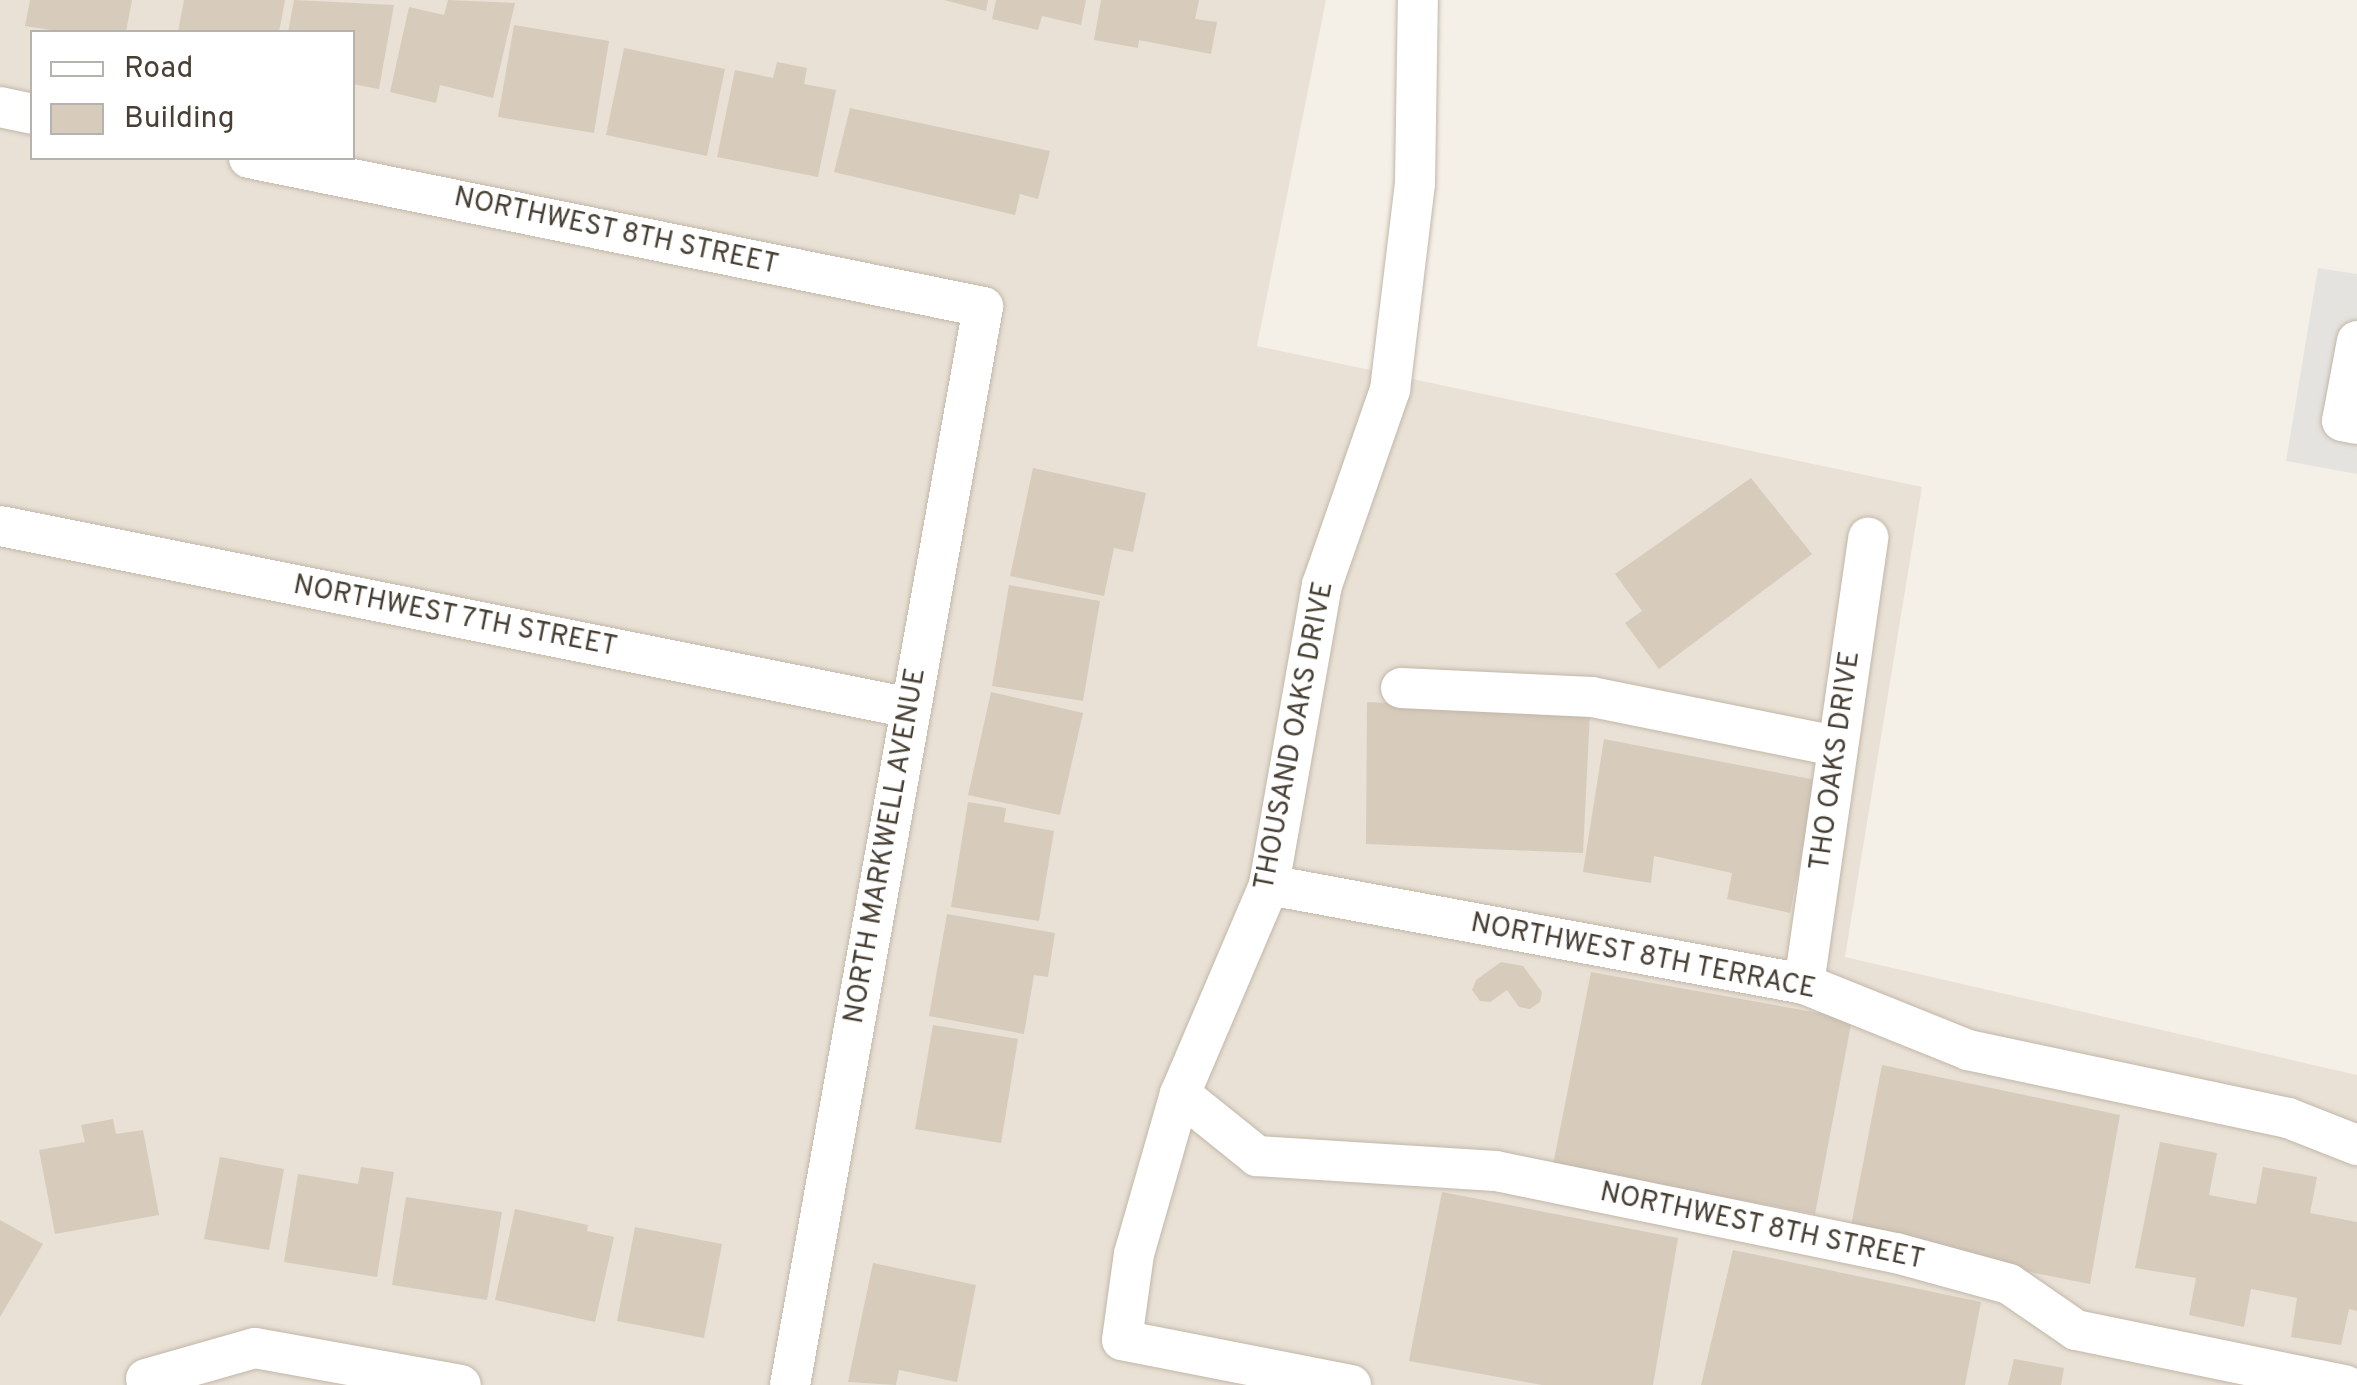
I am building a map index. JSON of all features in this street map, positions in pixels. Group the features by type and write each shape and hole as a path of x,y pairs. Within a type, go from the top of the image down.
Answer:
{"street":[{"name":"THOUSAND OAKS DRIVE","path":"1352,1385 1122,1340 1134,1254 1180,1094 1269,885 1322,585 1390,390 1415,183 1418,0"},
{"path":"0,107 30,114"},
{"name":"NORTHWEST 8TH STREET","path":"258,160 984,307"},
{"name":"NORTH MARKWELL AVENUE","path":"790,1385 984,307"},
{"path":"2357,341 2342,421 2357,424"},
{"name":"NORTHWEST 7TH STREET","path":"0,526 910,708"},
{"name":"THO OAKS DRIVE","path":"1804,984 1868,538"},
{"path":"1400,688 1592,697 1836,746"},
{"name":"NORTHWEST 8TH TERRACE","path":"1269,885 1804,984 1968,1050 2288,1118 2357,1145"},
{"name":"NORTHWEST 8TH STREET","path":"1180,1094 1256,1156 1496,1171 1896,1254 2010,1284 2076,1330 2345,1385"},
{"path":"146,1379 255,1348 462,1385"}],"shaded area":[{"path":"0,0 1326,0 1257,346 1922,487 1845,957 2357,1075 2357,1385 0,1385"},
{"path":"2318,268 2357,274 2357,474 2286,461"}],"building":[{"path":"30,0 132,0 126,30 25,26"},
{"path":"184,0 285,0 279,30 178,30"},
{"path":"294,0 394,5 379,89 355,85 355,30 288,30"},
{"path":"448,0 515,3 493,98 440,85 436,103 390,92 409,7 444,15"},
{"path":"944,0 988,0 986,11"},
{"path":"996,0 1086,0 1081,25 1042,16 1038,30 992,19"},
{"path":"1101,0 1199,0 1195,19 1217,22 1211,54 1139,40 1138,48 1094,40"},
{"path":"514,25 609,41 594,133 498,117"},
{"path":"624,48 725,69 707,156 606,135"},
{"path":"777,62 807,68 804,84 836,90 818,177 717,157 735,70 773,78"},
{"path":"850,108 1050,151 1038,199 1020,194 1015,215 834,172"},
{"path":"1033,468 1146,493 1133,552 1114,548 1104,596 1010,576"},
{"path":"1751,478 1812,554 1659,669 1625,623 1642,611 1615,574"},
{"path":"1009,585 1100,601 1083,701 992,686"},
{"path":"991,692 1083,713 1060,815 968,795"},
{"path":"1367,702 1590,712 1583,853 1366,844"},
{"path":"1604,739 1816,780 1790,913 1727,899 1732,873 1654,856 1651,883 1583,872"},
{"path":"968,802 1006,808 1004,822 1054,831 1039,921 951,907"},
{"path":"947,914 1055,933 1048,977 1034,975 1024,1034 929,1016"},
{"path":"1501,962 1523,966 1542,992 1540,1002 1530,1009 1519,1007 1507,990 1490,1002 1480,1001 1472,990 1476,980"},
{"path":"1591,972 1852,1019 1815,1214 1553,1165"},
{"path":"933,1025 1018,1039 1001,1143 915,1129"},
{"path":"1882,1065 2120,1115 2090,1284 1849,1236"},
{"path":"113,1119 116,1134 143,1130 159,1215 55,1234 39,1150 85,1142 81,1125"},
{"path":"2160,1142 2217,1153 2209,1195 2256,1204 2263,1167 2317,1177 2310,1213 2357,1222 2357,1311 2349,1309 2341,1345 2291,1337 2297,1298 2251,1289 2244,1327 2189,1315 2196,1278 2135,1268"},
{"path":"220,1157 284,1169 269,1250 204,1239"},
{"path":"361,1167 394,1172 377,1277 284,1262 298,1174 358,1184"},
{"path":"1442,1192 1678,1238 1653,1385 1542,1385 1409,1361"},
{"path":"406,1197 502,1212 487,1300 392,1285"},
{"path":"515,1209 588,1225 587,1231 614,1237 595,1322 495,1300"},
{"path":"0,1220 43,1244 0,1317"},
{"path":"635,1227 722,1244 704,1338 617,1321"},
{"path":"1733,1250 1981,1302 1965,1385 1701,1385"},
{"path":"873,1263 976,1285 957,1382 899,1370 896,1385 848,1382"},
{"path":"2014,1359 2064,1368 2061,1385 2008,1385"}]}
